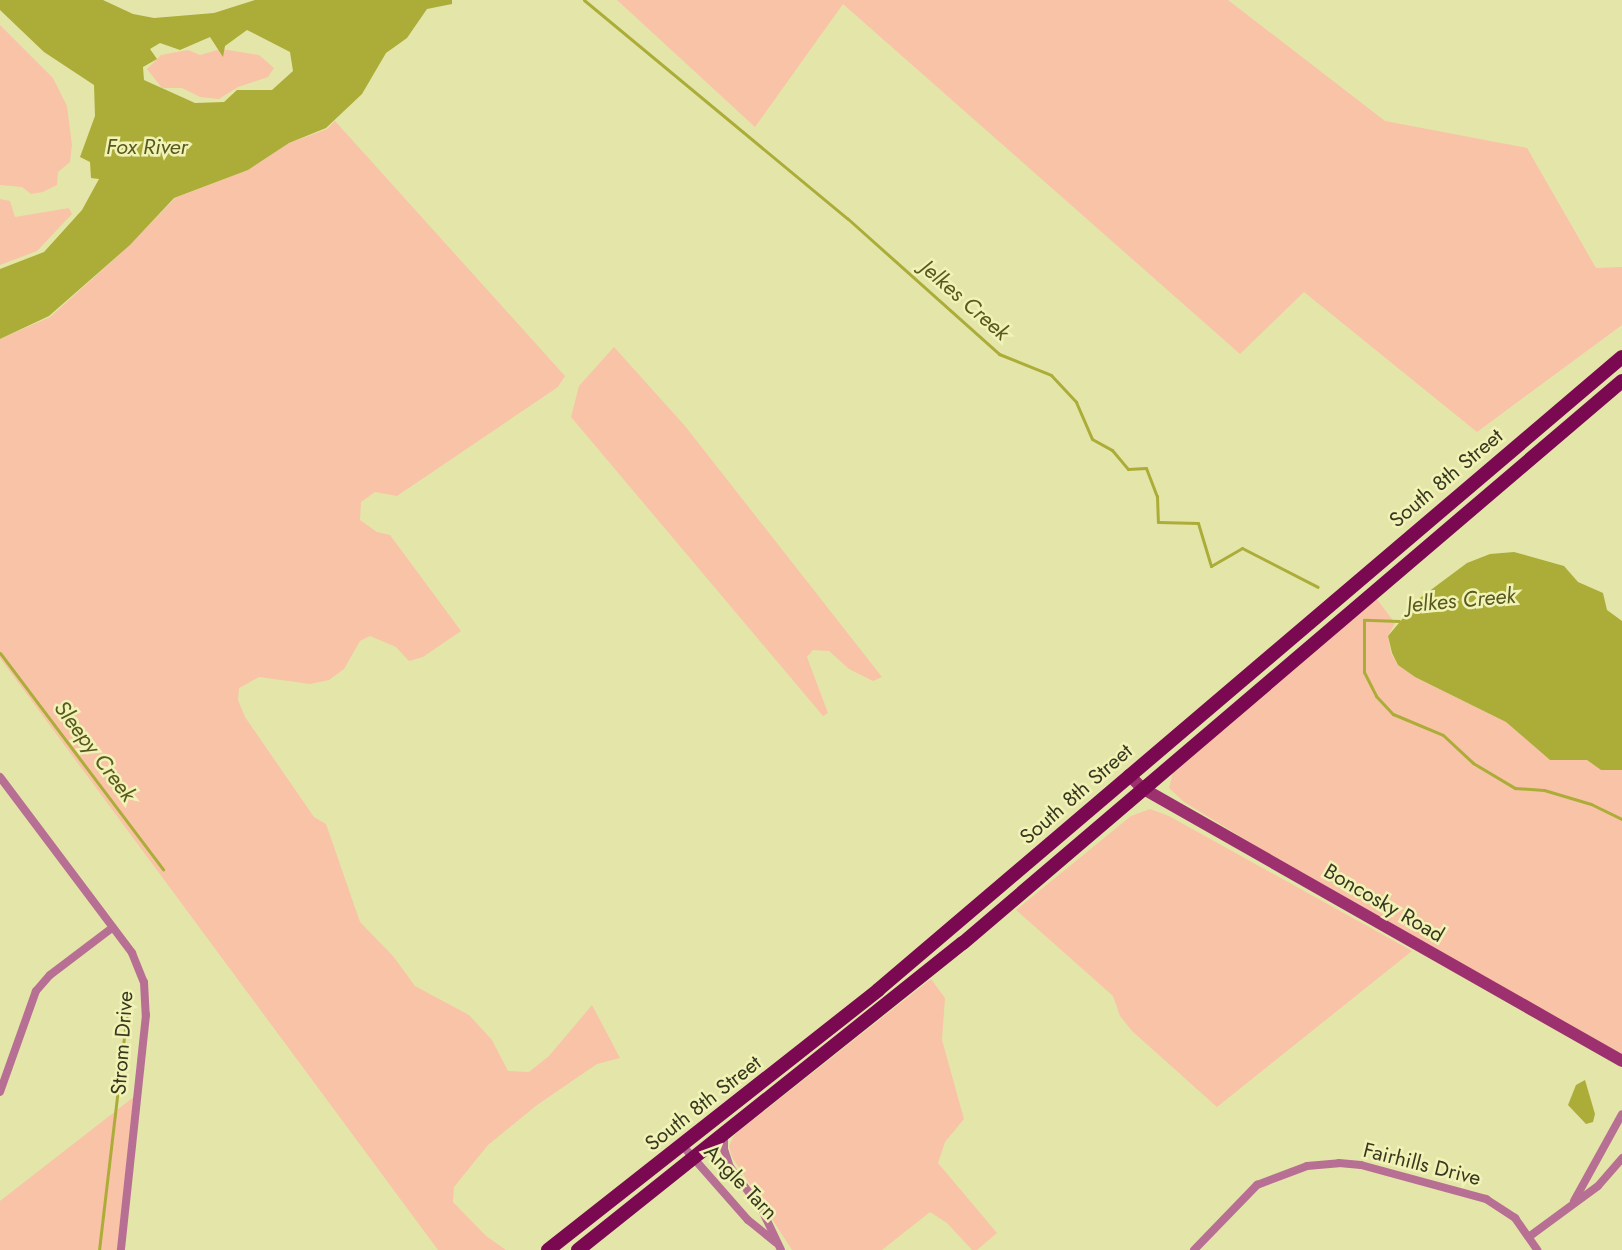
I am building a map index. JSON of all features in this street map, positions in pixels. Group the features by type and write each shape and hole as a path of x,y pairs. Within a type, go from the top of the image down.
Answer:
{"main road":[{"name":"South 8th Street","path":"548,1250 878,990 1622,357"},
{"name":"South 8th Street","path":"578,1250 724,1136 963,943 1622,381"}],"street":[{"name":"Boncosky Road","path":"1129,775 1142,788 1622,1061"},
{"name":"Strom Drive","path":"0,777 138,963 147,996 121,1250"},
{"path":"0,1092 36,991 50,975 112,928"},
{"path":"1574,1201 1622,1114"},
{"name":"Angle Tarn","path":"724,1136 730,1167 762,1210 778,1246"},
{"name":"Angle Tarn","path":"682,1145 693,1160 712,1175 748,1220 778,1246"},
{"path":"1537,1250 1530,1236 1574,1201 1598,1186 1622,1158"},
{"name":"Fairhills Drive","path":"1194,1250 1257,1185 1307,1166 1339,1163 1361,1165 1486,1198 1508,1211 1530,1236"}],"shaded area":[{"path":"617,0 1228,0 1385,121 1527,148 1596,268 1622,267 1622,325 1477,432 1304,292 1240,354 843,4 755,127"},
{"path":"0,25 53,78 67,106 72,145 70,162 58,172 57,185 43,192 31,194 22,187 0,185"},
{"path":"221,49 259,55 274,68 268,77 238,87 219,99 200,97 182,88 162,88 147,69 161,55 188,50 200,55"},
{"path":"335,121 565,376 558,387 397,496 375,492 361,502 360,520 377,532 390,535 461,631 423,657 409,661 396,647 370,636 360,641 344,669 329,680 310,684 259,677 239,688 238,700 245,717 314,817 326,824 360,922 393,956 415,986 469,1015 492,1040 508,1071 529,1072 549,1056 592,1005 620,1058 597,1064 537,1105 488,1145 454,1187 453,1202 486,1236 506,1250 438,1250 0,658 0,339 50,317 130,245 175,198 248,170 289,143 327,129"},
{"path":"0,199 10,201 15,217 69,208 72,214 37,251 0,265"},
{"path":"614,347 685,426 882,677 873,681 849,669 829,651 813,650 807,657 828,713 823,716 571,417 579,386"},
{"path":"1376,598 1395,623 1388,636 1391,653 1398,665 1415,677 1506,722 1550,760 1587,760 1601,770 1622,770 1622,1054 1305,876 1184,802 1169,788 1173,772"},
{"path":"1150,809 1169,816 1412,951 1217,1107 1132,1031 1120,1016 1113,996 1016,910 1131,816"},
{"path":"931,979 945,998 942,1040 964,1119 945,1142 938,1163 997,1233 977,1250 972,1250 947,1223 930,1212 882,1250 792,1250 732,1157 729,1146 735,1134"},
{"path":"135,1096 120,1250 0,1250 0,1201"}],"water":[{"name":"Fox River","path":"0,0 103,0 133,14 154,18 214,13 255,0 452,0 452,4 427,9 407,38 386,53 362,94 326,128 289,143 248,170 174,198 130,245 49,316 0,339 0,269 44,252 82,210 99,179 91,178 90,162 80,157 95,116 94,85 44,52 0,10","holes":["247,30 290,52 293,71 272,90 237,90 224,102 195,103 144,80 143,67 157,59 150,49 160,43 180,50 210,37 223,57 225,46"]},
{"path":"1514,552 1564,566 1578,582 1603,593 1607,610 1622,621 1622,770 1601,770 1587,760 1550,760 1506,722 1415,677 1398,665 1392,653 1388,636 1420,598 1467,563 1490,554"},
{"path":"1585,1080 1595,1114 1593,1122 1586,1124 1568,1105 1576,1085"}],"waterway":[{"name":"Jelkes Creek","path":"584,0 847,218 999,354 1051,375 1076,402 1092,439 1112,450 1128,469 1146,468 1157,496 1158,522 1198,523 1211,566 1242,548 1318,587"},
{"path":"1399,621 1364,620 1364,672 1376,696 1393,714 1443,735 1473,763 1515,788 1544,790 1591,804 1622,819"},
{"name":"Sleepy Creek","path":"0,653 163,869"},
{"name":"Sleepy Creek","path":"99,1250 127,1011"}]}
